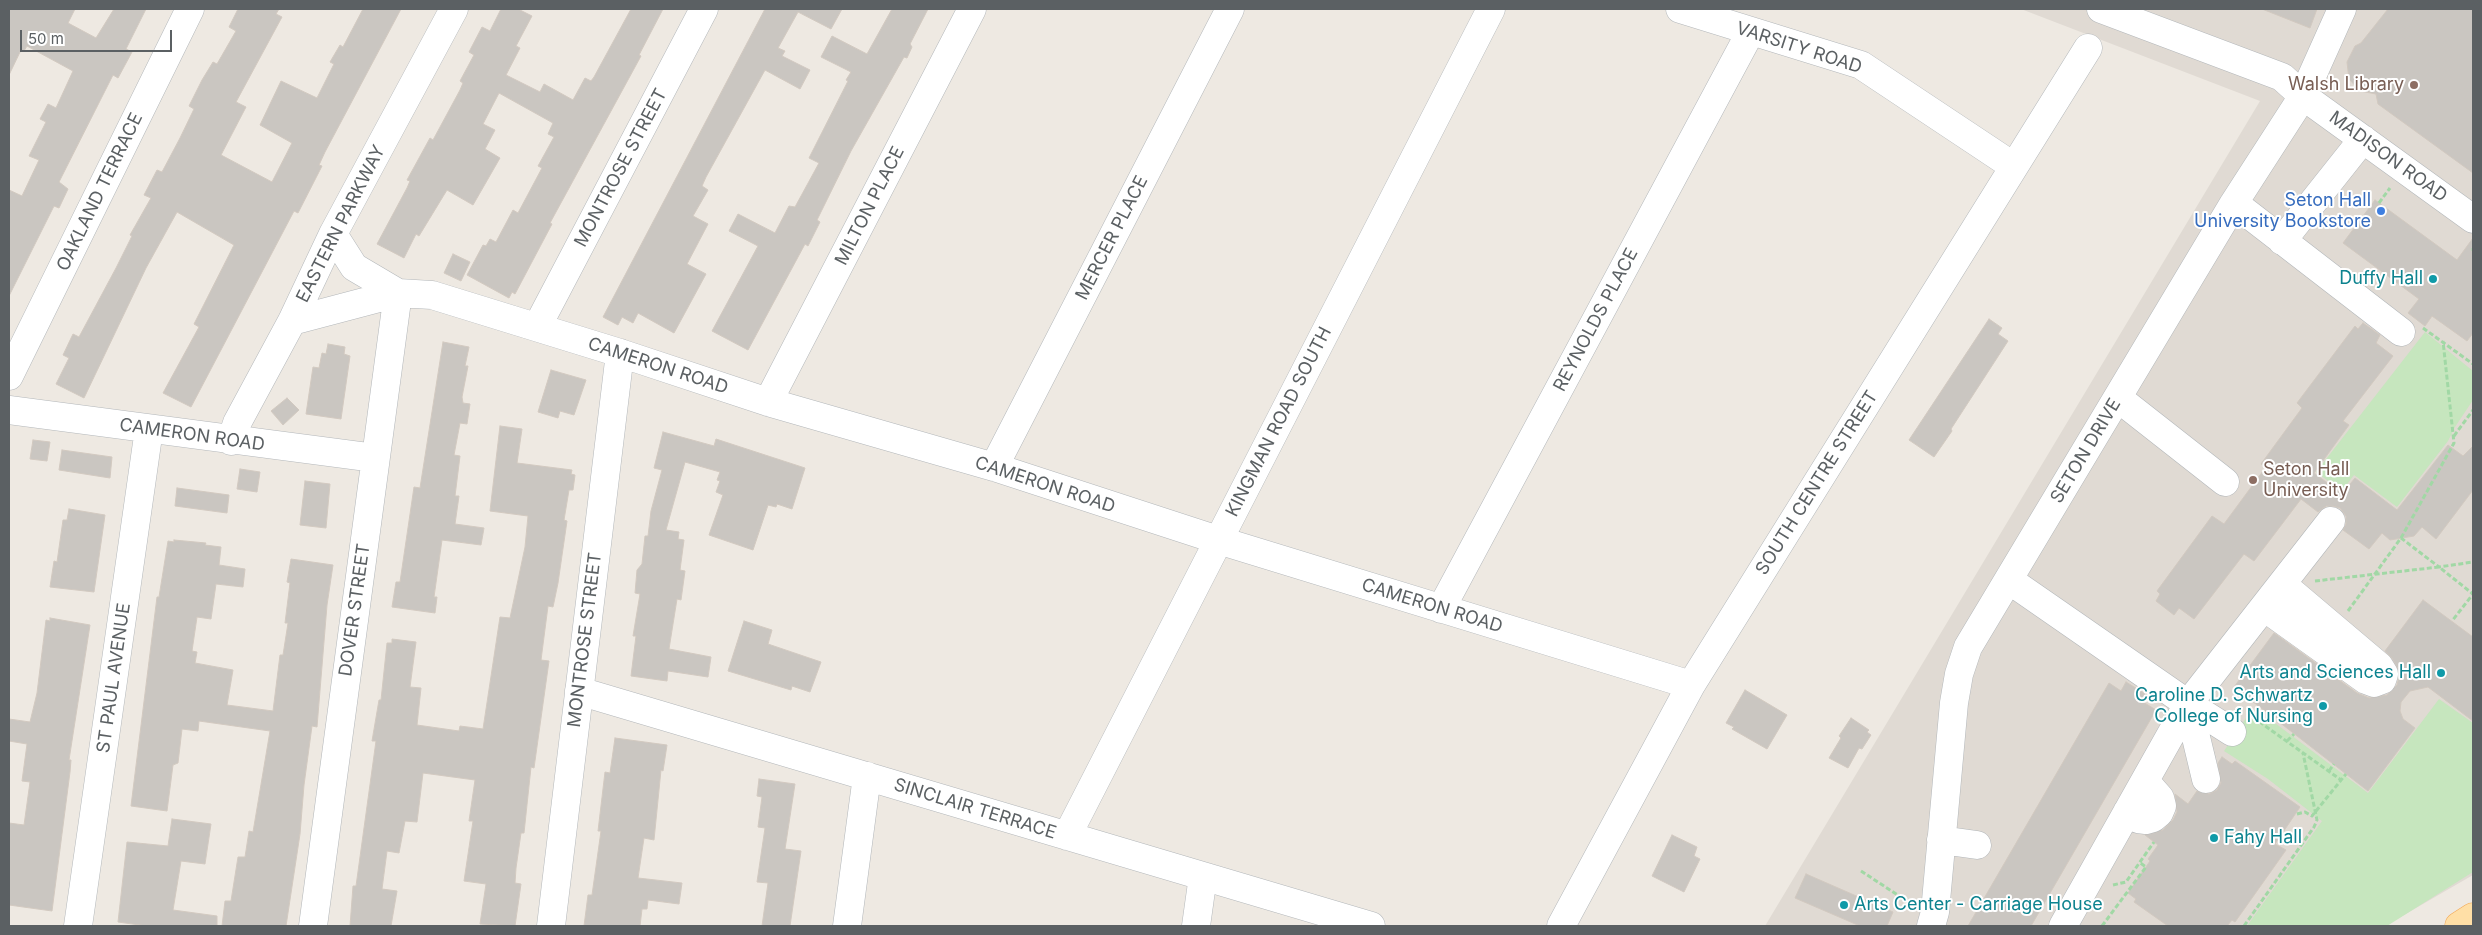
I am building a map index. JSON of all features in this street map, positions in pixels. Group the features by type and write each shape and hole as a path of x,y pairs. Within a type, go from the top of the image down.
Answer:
{"main road":[{"path":"2459,926 2473,918"}],"street":[{"name":"OAKLAND TERRACE","path":"9,376 190,9"},
{"name":"EASTERN PARKWAY","path":"231,441 237,423 292,321 333,234 454,9"},
{"name":"MONTROSE STREET","path":"537,328 704,9"},
{"name":"MILTON PLACE","path":"768,402 972,9"},
{"name":"MERCER PLACE","path":"994,467 1230,9"},
{"name":"KINGMAN ROAD SOUTH","path":"1068,836 1491,9"},
{"name":"VARSITY ROAD","path":"1680,9 1861,65 2013,166"},
{"name":"MADISON ROAD","path":"2101,9 2282,77 2303,96 2473,219"},
{"name":"SETON DRIVE","path":"1926,918 1935,912 1959,674 1968,647 2234,203 2303,96 2342,9"},
{"name":"REYNOLDS PLACE","path":"1441,609 1751,31"},
{"name":"SOUTH CENTRE STREET","path":"1561,926 1691,685 2088,48"},
{"path":"2282,240 2363,139"},
{"path":"2234,203 2282,240 2410,329"},
{"name":"CAMERON ROAD","path":"333,234 354,267 398,293"},
{"name":"CAMERON ROAD","path":"292,321 398,293 432,295 620,353 768,402 994,467 1218,540 1691,685"},
{"name":"DOVER STREET","path":"313,926 398,293"},
{"name":"MONTROSE STREET","path":"550,926 620,353"},
{"path":"2118,398 2225,482"},
{"name":"CAMERON ROAD","path":"9,410 231,441 375,458"},
{"name":"ST PAUL AVENUE","path":"78,926 149,429"},
{"path":"2063,926 2188,704 2331,522"},
{"path":"2009,580 2188,704 2232,732"},
{"path":"2264,607 2366,680 2374,683 2382,680 2384,674 2379,666 2282,584"},
{"name":"SINCLAIR TERRACE","path":"579,691 1371,926"},
{"path":"2188,704 2206,779"},
{"path":"847,926 867,776"},
{"path":"1941,840 1977,845"},
{"path":"1196,926 1203,876"}],"path":[{"path":"2379,203 2394,184"},
{"path":"2410,329 2443,341 2473,364"},
{"path":"2374,574 2401,538 2454,443 2443,341"},
{"path":"2453,437 2473,410"},
{"path":"2401,538 2473,594 2452,621"},
{"path":"2282,584 2473,562"},
{"path":"2232,732 2247,712 2341,780"},
{"path":"2287,741 2294,734"},
{"path":"2244,926 2317,820 2303,753"},
{"path":"2329,771 2334,764"},
{"path":"2297,814 2304,812 2312,816 2346,774"},
{"path":"2102,926 2146,867 2139,862"},
{"path":"1861,870 1926,918"}],"shaded area":[{"name":"Seton Hall University","path":"2021,9 2473,9 2473,875 2385,926 1765,926 2260,101"}],"green space":[{"path":"2425,332 2473,371 2473,400 2448,441 2397,507 2354,475 2342,491 2316,472"},
{"path":"2439,699 2473,723 2473,872 2387,926 2247,926 2322,821 2268,779 2224,751 2248,715 2261,726 2267,717 2368,793"}],"building":[{"path":"9,9 75,9 68,23 96,38 114,9 146,9 126,49 132,52 118,78 113,75 59,182 68,189 59,208 54,206 9,296 9,190 22,196 39,160 29,156 46,122 40,119 48,104 56,108 73,71 27,46 24,51 21,50 9,75"},
{"path":"238,9 279,9 276,14 282,17 236,102 246,107 221,155 272,182 292,143 260,125 281,81 317,98 334,64 330,62 340,45 343,47 363,9 401,9 325,152 319,165 322,166 298,213 294,211 191,407 163,393 199,327 194,324 234,245 177,212 146,268 84,398 56,384 69,358 63,355 73,334 79,337 116,268 132,236 130,235 151,198 144,195 157,170 162,172 180,138 194,109 189,106 202,80 213,62 217,64 236,31 229,27"},
{"path":"501,9 518,9 532,16 516,46 520,48 506,75 540,92 544,84 573,100 585,78 591,81 594,77 631,9 663,9 639,55 641,56 550,223 552,224 515,294 512,292 509,298 467,275 483,245 486,246 490,239 496,242 513,210 518,213 542,168 538,166 554,137 548,134 553,123 499,93 483,124 495,130 485,149 500,158 473,205 447,190 419,236 416,234 404,258 377,244 407,188 410,181 407,180 430,138 433,140 460,90 463,83 460,81 474,55 469,52 482,27 490,31"},
{"path":"765,9 842,9 831,29 798,12 778,48 785,51 782,56 810,70 800,89 765,70 706,177 702,186 708,190 693,216 708,224 687,264 706,274 674,333 638,313 633,323 622,317 618,325 603,317"},
{"path":"892,9 928,9 910,44 912,47 907,58 904,57 851,151 817,220 820,222 808,246 805,244 748,350 712,331 758,246 729,231 738,214 775,233 789,206 795,207 819,163 809,158 851,72 821,57 832,36 867,54"},
{"path":"2262,9 2317,9 2310,28"},
{"name":"Walsh Library","path":"2388,9 2473,9 2473,173 2378,104 2376,94 2360,91 2349,79 2347,62 2355,46 2361,43"},
{"name":"Duffy Hall","path":"2375,200 2457,260 2473,238 2473,333 2467,341 2432,316 2425,326 2408,313 2419,299 2343,243"},
{"path":"453,254 470,262 461,281 444,273"},
{"path":"1989,319 2002,328 1998,334 2008,341 1934,457 1909,440"},
{"path":"2363,323 2380,335 2376,343 2393,356 2343,421 2349,425 2314,473 2342,494 2355,478 2397,510 2448,445 2463,456 2473,446 2473,490 2436,539 2422,527 2414,536 2390,540 2382,533 2369,549 2343,530 2346,524 2346,516 2340,508 2326,506 2318,512 2301,499 2254,561 2244,554 2194,619 2179,608 2174,615 2156,601 2160,594 2157,591 2212,516 2224,524 2266,467 2261,464 2302,408 2297,403 2355,326 2358,329"},
{"path":"443,342 469,347 465,366 468,366 462,397 463,403 470,404 467,424 460,423 454,455 460,456 455,496 459,496 455,524 484,528 481,545 442,540 434,597 437,597 435,613 392,607 396,582 400,582 414,487 420,488"},
{"path":"328,344 345,347 344,354 350,356 341,419 306,414 313,367 319,368 322,353 326,354"},
{"path":"551,370 586,380 574,415 560,411 558,418 538,412"},
{"path":"287,398 299,410 283,425 271,411"},
{"path":"500,426 522,429 517,463 572,470 571,474 575,475 573,490 569,490 564,520 567,521 558,583 553,607 548,606 541,660 549,661 534,768 531,767 524,833 521,833 516,868 515,883 521,884 515,926 480,924 486,884 464,881 473,821 469,821 475,780 423,773 417,822 405,821 399,853 387,851 382,889 397,891 391,926 350,926 353,886 356,886 376,741 372,741 379,700 381,700 387,643 392,643 392,639 416,642 410,687 421,688 417,725 459,731 460,726 483,729 500,617 510,618 525,547 528,516 490,511"},
{"path":"663,432 714,446 716,439 805,468 792,509 777,504 776,507 768,505 753,550 709,535 723,495 716,492 720,481 717,480 720,472 685,462 666,530 679,532 678,539 684,540 680,570 685,571 681,600 677,599 669,649 711,657 708,677 668,671 667,681 631,676 636,636 633,636 640,594 635,593 637,570 642,564 645,536 648,536 651,511 662,470 654,468"},
{"path":"33,440 50,442 47,461 30,459"},
{"path":"62,450 112,457 110,478 59,470"},
{"path":"240,469 260,472 257,492 237,489"},
{"path":"305,481 330,484 326,528 300,525"},
{"path":"177,488 229,495 227,513 175,506"},
{"path":"69,509 105,515 94,592 50,587 54,561 57,562 63,520 67,520"},
{"path":"174,540 206,543 205,545 221,547 219,565 245,569 243,587 216,584 211,619 197,617 192,651 197,652 195,663 233,670 227,705 273,711 280,655 283,655 288,623 285,623 290,583 287,582 291,559 333,565 327,605 317,727 312,726 300,834 286,926 222,926 225,901 231,901 238,857 245,857 249,831 253,832 270,731 199,721 198,731 182,729 178,763 173,765 167,811 131,806 157,597 159,597 168,541 174,542"},
{"name":"Caroline D. Schwartz College of Nursing","path":"2423,600 2473,637 2473,721 2428,687 2410,691 2401,702 2400,711 2403,719 2415,728 2368,791 2234,687 2274,633 2357,693 2369,698 2387,695 2397,685 2400,673 2392,658 2385,651"},
{"path":"50,618 90,625 69,760 71,760 70,772 52,911 9,905 9,823 24,825 30,782 22,781 27,744 9,741 9,719 30,722 37,693 46,620 50,621"},
{"path":"744,621 772,630 768,644 821,662 810,692 792,686 791,690 728,671"},
{"path":"2126,682 2147,695 2143,702 2156,710 2031,926 1968,926 2109,683 2121,691"},
{"path":"1745,690 1787,715 1767,749 1732,729 1734,727 1726,723"},
{"path":"1851,718 1869,730 1867,732 1871,735 1862,749 1859,748 1848,768 1829,758 1841,738 1839,736"},
{"path":"615,738 667,745 663,771 661,770 654,840 644,838 638,878 682,883 679,904 648,900 647,909 642,909 640,926 584,926 588,895 592,895 601,831 598,831 605,772 610,773"},
{"name":"Fahy Hall","path":"2222,757 2232,764 2235,761 2300,807 2275,844 2286,850 2235,922 2232,920 2227,926 2168,926 2134,902 2136,899 2128,893 2150,861 2148,859 2158,845 2145,835 2163,830 2173,820 2177,812 2175,794 2188,804 2197,791 2209,794 2217,790 2221,783 2218,763"},
{"path":"759,779 795,784 785,849 801,851 790,926 762,926 768,883 757,882 765,828 758,827 762,797 757,796"},
{"path":"172,819 211,824 205,864 181,861 173,910 217,916 217,926 147,926 118,922 127,842 168,846"},
{"path":"1672,835 1697,847 1694,856 1700,859 1684,892 1652,876"},
{"name":"Arts Center - Carriage House","path":"1806,874 1893,912 1887,926 1860,926 1795,898"}],"place":[{"name":"Walsh Library","path":"2414,85"},
{"name":"Seton Hall University Bookstore","path":"2381,211"},
{"name":"Duffy Hall","path":"2433,279"},
{"name":"Seton Hall University","path":"2253,480"},
{"name":"Arts and Sciences Hall","path":"2441,673"},
{"name":"Caroline D. Schwartz College of Nursing","path":"2323,706"},
{"name":"Fahy Hall","path":"2214,838"},
{"name":"Arts Center - Carriage House","path":"1844,905"}]}
